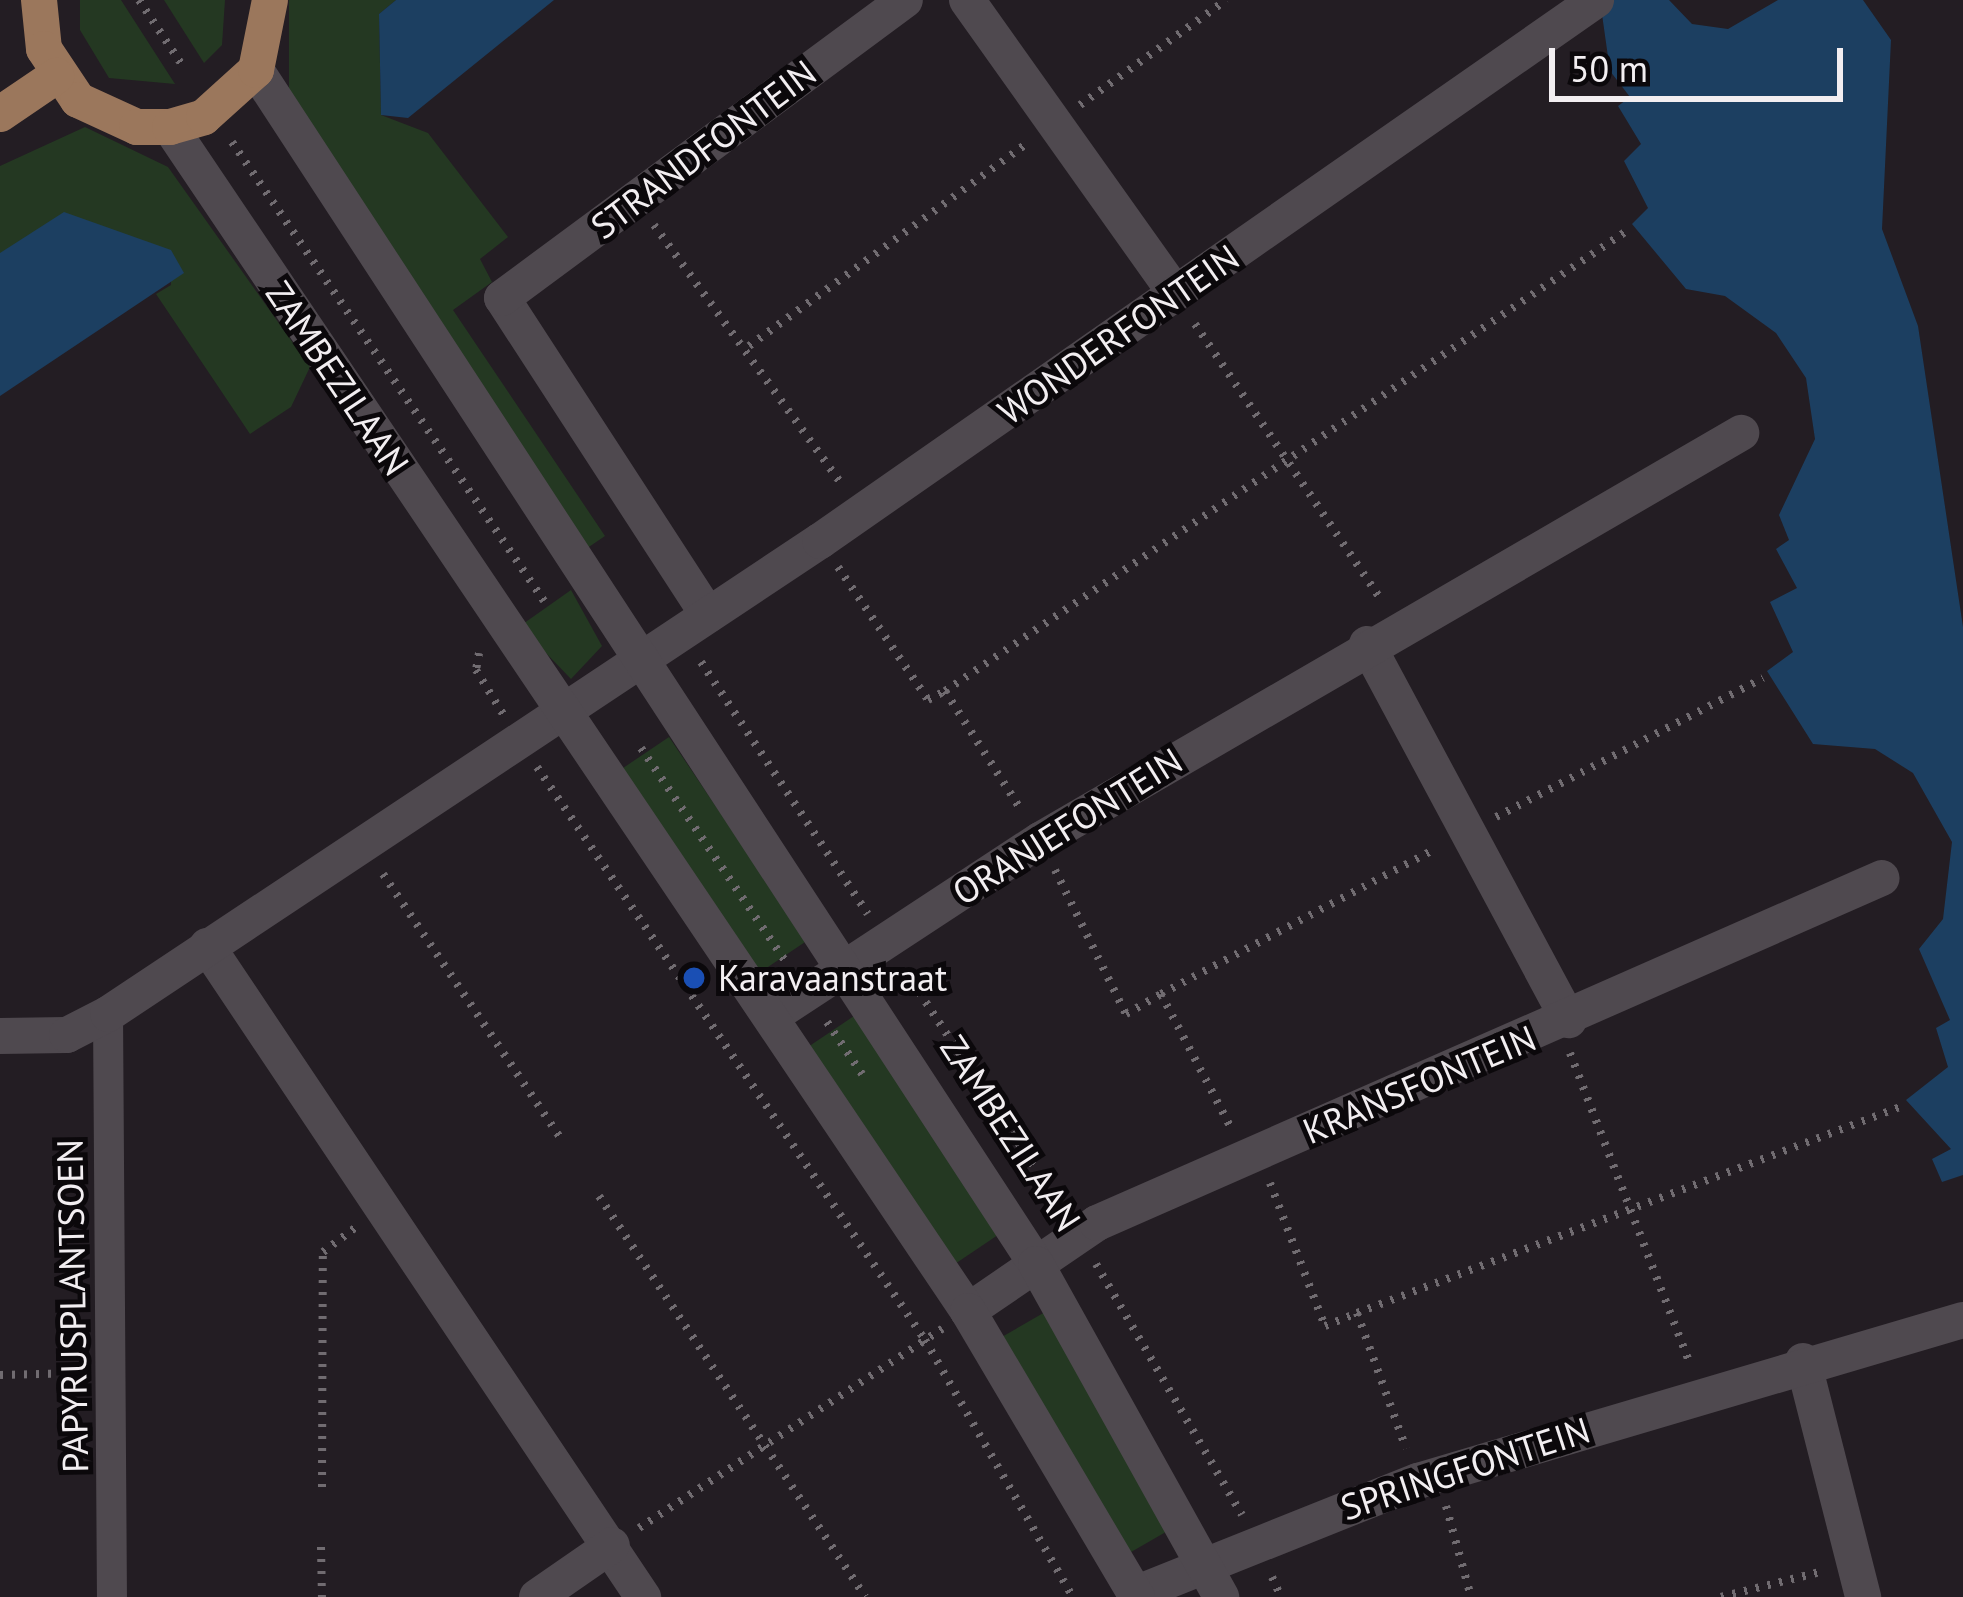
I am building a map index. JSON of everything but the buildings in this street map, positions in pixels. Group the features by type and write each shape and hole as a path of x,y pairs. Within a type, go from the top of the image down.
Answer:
{"main road":[{"path":"39,0 56,76 106,118 170,127 205,117 256,70 270,0"},
{"path":"0,114 56,76"}],"street":[{"name":"STRANDFONTEIN","path":"695,625 502,298 905,0"},
{"path":"967,0 1175,293"},
{"name":"WONDERFONTEIN","path":"636,664 861,513 1594,2"},
{"name":"ZAMBEZILAAN","path":"256,70 636,664 1036,1264 1205,1562 1220,1597"},
{"name":"ZAMBEZILAAN","path":"170,127 968,1311 1136,1595"},
{"name":"ORANJEFONTEIN","path":"772,1016 885,940 1383,635 1741,433"},
{"path":"1383,635 1564,1022"},
{"path":"0,1036 67,1035 108,1014 517,738 636,664"},
{"name":"KRANSFONTEIN","path":"968,1311 1078,1235 1882,878"},
{"path":"207,946 613,1545 643,1597"},
{"name":"PAPYRUSPLANTSOEN","path":"108,1014 112,1597"},
{"name":"SPRINGFONTEIN","path":"1136,1595 1255,1539 1428,1478 1803,1361 1963,1320"},
{"path":"1803,1361 1859,1580"},
{"path":"537,1597 613,1545"}],"path":[{"path":"139,0 184,68"},
{"path":"749,346 1226,0"},
{"name":"ZAMBEZILAAN","path":"232,142 544,601"},
{"path":"635,200 749,346 861,513"},
{"path":"945,691 1624,232"},
{"path":"1175,293 1286,457 1383,635"},
{"path":"580,576 483,645 476,670 517,738 925,1340 1073,1597"},
{"name":"ZAMBEZILAAN","path":"695,625 722,694 1078,1235 1255,1539 1280,1597"},
{"path":"675,719 716,684"},
{"path":"554,792 722,694"},
{"path":"562,804 600,769"},
{"path":"362,843 560,1137"},
{"path":"1564,1022 1701,1393"},
{"path":"1258,1153 1324,1326 1900,1107"},
{"path":"599,1196 865,1597"},
{"path":"322,1487 323,1252 384,1206"},
{"path":"1357,1313 1428,1478 1471,1597"},
{"path":"613,1545 925,1340"},
{"path":"0,1375 112,1372"},
{"path":"321,1547 322,1597"},
{"path":"1721,1597 1859,1580"}],"green space":[{"path":"80,0 121,0 175,84 109,78 80,30"},
{"path":"164,0 225,0 222,45 204,63"},
{"path":"289,0 396,0 379,14 381,115 428,133 508,237 480,259 492,282 453,310 605,536 580,553 289,92"},
{"path":"85,127 168,167 310,367 291,407 250,434 156,294 171,285 171,250 0,253 0,166"},
{"path":"571,590 602,646 571,679 520,626"},
{"path":"669,737 807,941 755,976 618,772"},
{"path":"854,1016 1001,1233 951,1267 804,1050"},
{"path":"1052,1308 1178,1525 1125,1556 999,1338"}],"water":[{"path":"396,0 554,0 408,118 381,115 379,14"},
{"path":"1600,0 1669,0 1692,24 1728,29 1778,0 1863,0 1891,40 1882,229 1918,326 1963,627 1963,1175 1942,1182 1932,1159 1951,1149 1906,1100 1948,1067 1936,1028 1950,1020 1919,949 1943,919 1952,842 1913,773 1875,749 1813,744 1767,671 1793,652 1770,602 1797,588 1776,549 1789,540 1779,515 1815,439 1806,378 1776,333 1725,296 1686,289 1632,224 1648,208 1624,161 1641,144 1618,106 1630,97 1610,71"},
{"path":"64,212 171,250 184,273 0,396 0,253"}],"place":[{"name":"Karavaanstraat","path":"694,978"}]}
